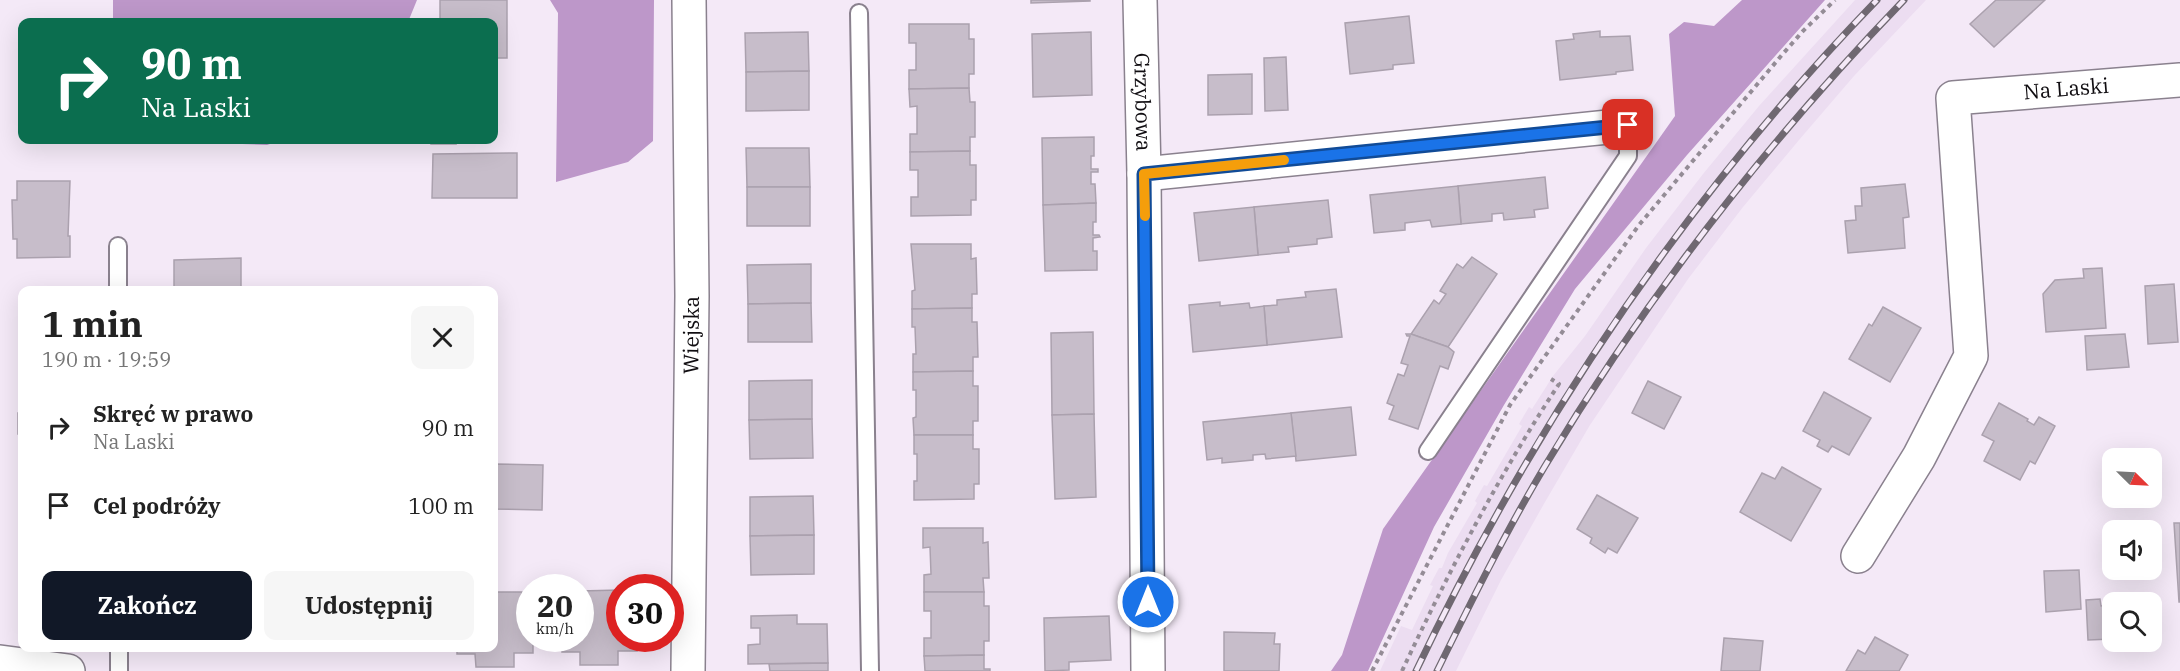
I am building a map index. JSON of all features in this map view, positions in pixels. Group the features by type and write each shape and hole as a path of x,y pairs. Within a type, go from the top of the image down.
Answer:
{"street":[{"name":"Wiejska","path":"688,671 692,296 689,0"},
{"name":"Grzybowa","path":"1140,0 1144,174 1148,671"},
{"name":"Na Laski","path":"1858,556 1919,457 1971,356 1953,98 2180,80"},
{"path":"1144,174 1628,125"},
{"path":"0,662 68,671"}],"lane":[{"path":"859,13 870,671"},
{"path":"1428,451 1628,156 1628,125"},
{"path":"118,246 118,286"},
{"path":"119,652 119,671"}],"path":[{"path":"1372,671 1510,405 1639,225 1796,40 1835,0"},
{"path":"1402,671 1468,539 1558,384 1551,379"}],"shaded area":[{"path":"113,0 417,0 410,18 113,18"},
{"path":"550,0 654,0 653,141 628,162 556,182 558,13"},
{"path":"1742,0 1825,0 1687,155 1575,289 1504,405 1434,527 1368,671 1331,671 1342,655 1383,529 1675,116 1669,34 1684,22 1714,26"},
{"path":"1855,0 1926,0 1854,76 1799,140 1743,207 1688,279 1590,425 1501,580 1456,671 1380,671 1401,626 1412,630 1433,586 1430,585 1439,568 1442,568 1448,553 1477,503 1475,501 1484,485 1487,486 1522,426 1519,424 1529,407 1532,409 1553,376 1585,336 1646,248 1703,174 1759,106"}],"building":[{"path":"440,0 507,0 507,58 498,58 498,18 440,18"},
{"path":"1031,0 1090,0 1090,1 1031,3"},
{"path":"1996,0 2045,0 1994,47 1970,24"},
{"path":"1409,16 1414,63 1393,65 1393,69 1350,74 1345,23"},
{"path":"909,24 969,24 969,39 974,39 974,74 969,74 969,88 909,89 909,70 916,70 916,43 909,43"},
{"path":"1600,31 1600,37 1630,36 1633,70 1560,80 1556,41 1574,39 1573,34"},
{"path":"808,32 809,71 746,72 745,33"},
{"path":"1091,32 1092,95 1033,97 1032,34"},
{"path":"1286,57 1288,110 1265,111 1264,58"},
{"path":"809,71 809,110 746,111 746,72"},
{"path":"1252,74 1252,114 1208,115 1208,75"},
{"path":"969,88 970,102 975,102 975,137 970,137 970,151 910,152 910,134 917,134 917,106 910,107 909,89"},
{"path":"1094,137 1091,169 1098,169 1098,172 1091,172 1091,184 1095,184 1096,203 1043,205 1042,138"},
{"path":"746,148 809,148 810,187 747,187"},
{"path":"970,151 970,165 976,165 976,200 971,200 971,215 911,216 911,197 918,197 918,170 910,170 910,152"},
{"path":"517,153 517,198 432,198 433,154"},
{"path":"1545,177 1548,208 1534,210 1535,217 1504,220 1503,213 1492,214 1492,221 1461,224 1458,186"},
{"path":"17,181 70,181 68,236 70,236 70,257 17,258 17,239 13,239 12,200 17,200"},
{"path":"1905,184 1909,217 1903,218 1905,248 1848,253 1845,221 1856,220 1855,206 1862,206 1861,188"},
{"path":"1458,186 1461,224 1432,227 1430,220 1405,223 1405,230 1374,233 1370,195"},
{"path":"747,187 810,187 810,226 747,226"},
{"path":"1328,200 1332,237 1317,239 1317,244 1288,247 1289,252 1258,255 1254,207"},
{"path":"1096,203 1093,235 1100,237 1093,238 1093,251 1097,251 1097,270 1045,271 1043,205"},
{"path":"1254,207 1258,255 1199,261 1194,213"},
{"path":"911,244 971,244 971,259 976,258 977,294 972,294 972,308 912,309 912,291 915,290"},
{"path":"1472,257 1497,274 1448,347 1411,334 1434,300 1439,304 1446,294 1440,291 1457,264 1463,268"},
{"path":"241,258 241,286 174,286 174,260"},
{"path":"811,264 811,303 748,304 747,265"},
{"path":"2102,268 2106,328 2046,332 2043,294 2055,280 2084,278 2083,269"},
{"path":"2174,284 2178,342 2148,344 2145,286"},
{"path":"1336,289 1342,337 1267,345 1264,306 1277,305 1277,300 1306,297 1305,292"},
{"path":"1220,302 1220,306 1249,303 1250,308 1264,306 1267,345 1193,352 1189,305"},
{"path":"811,303 812,342 748,342 748,304"},
{"path":"1883,307 1921,328 1890,382 1849,359 1869,324 1872,326"},
{"path":"972,308 972,322 977,322 978,357 973,357 973,371 913,372 913,354 916,354 912,309"},
{"path":"1093,332 1094,414 1052,415 1051,333"},
{"path":"1406,334 1448,347 1454,352 1448,369 1440,366 1418,429 1389,419 1394,406 1387,403 1398,374 1404,376 1408,365 1401,363 1410,336"},
{"path":"2125,334 2129,367 2087,370 2085,336"},
{"path":"973,371 973,386 978,386 978,421 973,421 973,435 914,435 916,390 913,390 913,372"},
{"path":"812,380 812,419 749,420 749,381"},
{"path":"1648,381 1681,397 1664,429 1632,413"},
{"path":"1824,392 1871,418 1849,455 1832,446 1828,452 1817,446 1820,440 1803,431"},
{"path":"1999,403 2028,419 2027,421 2034,425 2039,417 2055,426 2035,464 2030,461 2020,480 1984,461 1994,441 1982,435"},
{"path":"1351,407 1356,455 1296,461 1291,413"},
{"path":"1291,413 1296,456 1266,459 1265,454 1253,455 1253,460 1222,463 1222,458 1207,460 1203,422"},
{"path":"1094,414 1096,497 1055,499 1052,415"},
{"path":"812,419 813,458 750,459 749,420"},
{"path":"914,435 973,435 973,449 979,449 979,484 974,484 974,499 914,500 917,454 914,454"},
{"path":"498,464 543,465 542,510 498,509"},
{"path":"1782,467 1821,489 1791,541 1740,512 1762,473 1775,479"},
{"path":"1597,495 1638,518 1617,553 1608,548 1605,553 1590,543 1592,538 1577,529"},
{"path":"813,496 814,535 750,536 750,497"},
{"path":"2174,523 2180,523 2180,602 2179,602"},
{"path":"923,528 983,528 983,543 988,542 989,578 983,578 984,592 924,592 924,575 931,574 930,547 923,548"},
{"path":"814,535 814,574 751,575 750,536"},
{"path":"2079,570 2081,609 2046,612 2044,571"},
{"path":"606,590 606,652 618,652 618,665 580,665 580,652 594,652 594,591"},
{"path":"498,592 516,592 516,652 533,653 514,653 514,667 476,667 475,654 457,654 457,652 498,652"},
{"path":"924,592 984,592 984,606 989,606 989,641 984,641 984,655 924,656 924,638 931,638 931,611 924,611"},
{"path":"2100,599 2102,639 2088,640 2086,600"},
{"path":"797,615 797,624 827,624 828,663 748,664 748,645 760,644 760,628 751,628 751,616"},
{"path":"1109,616 1111,660 1069,662 1069,670 1045,671 1044,618"},
{"path":"1224,632 1275,633 1274,644 1280,644 1279,671 1224,671"},
{"path":"1875,637 1908,655 1899,671 1846,671 1858,650 1865,654"},
{"path":"1724,638 1763,641 1760,671 1721,671"},
{"path":"984,655 984,669 990,669 990,671 925,671 924,656"},
{"path":"828,663 828,671 770,671 769,664"}],"railway":[{"path":"1416,671 1511,489 1563,402 1619,317 1678,234 1741,154 1807,76 1877,0"},
{"path":"1437,671 1530,491 1624,342 1711,223 1757,165 1804,109 1904,0"}],"slow traffic":[{"path":"1145,216 1144,174 1284,160"}],"route":[{"path":"1148,602 1144,174 1628,125"}]}
